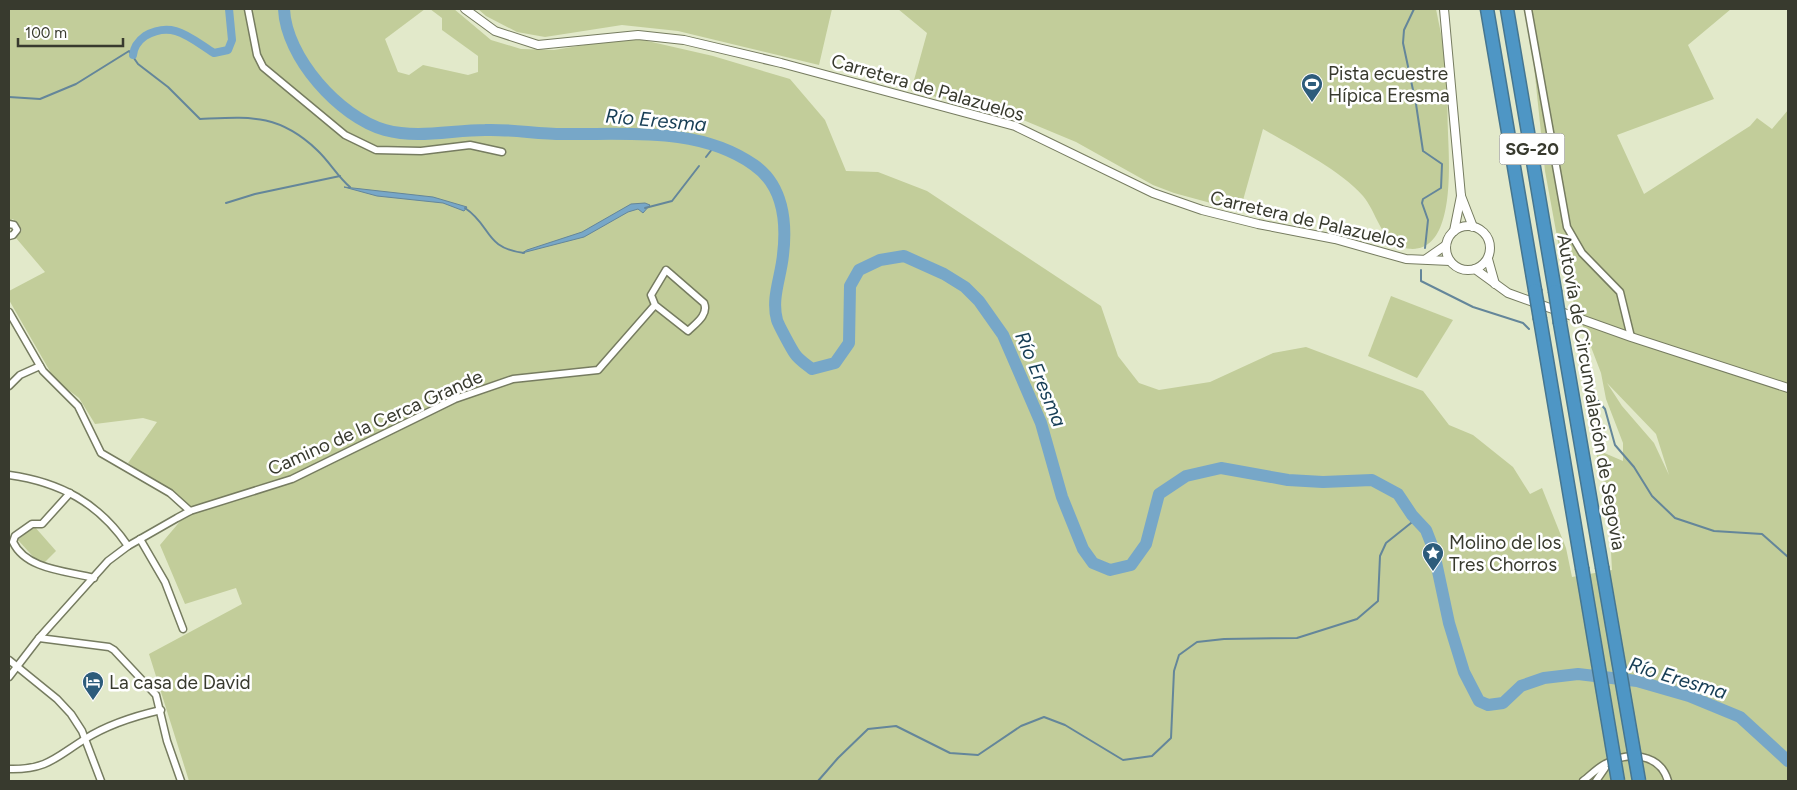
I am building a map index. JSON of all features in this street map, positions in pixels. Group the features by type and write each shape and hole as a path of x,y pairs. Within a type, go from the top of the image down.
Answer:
{"highway":[{"name":"Autovía de Circunvalación de Segovia","path":"1487,9 1618,781"},
{"name":"Autovía de Circunvalación de Segovia","path":"1507,9 1639,781"}],"street":[{"path":"248,9 257,56 263,67 345,135 376,150 421,151 470,146 502,152"},
{"name":"Carretera de Palazuelos","path":"465,9 494,31 538,45 638,35 684,40 771,61 1015,126 1153,193 1202,210 1258,224 1335,239 1406,259 1450,262"},
{"path":"1444,9 1462,196 1473,226"},
{"path":"1528,9 1565,222 1582,253 1620,292 1631,337"},
{"path":"1462,196 1454,231 1446,245 1450,262 1462,269 1475,269 1508,293 1631,337 1788,388"},
{"path":"9,224 14,225 17,230 13,235 9,236"},
{"path":"1454,231 1464,226 1473,226 1483,232 1488,239 1490,247 1488,259 1495,284"},
{"name":"Carretera de Palazuelos","path":"1426,259 1446,245"},
{"path":"1475,269 1488,259"},
{"path":"666,270 704,303 706,313 688,332 655,305 652,295 666,270"},
{"name":"Camino de la Cerca Grande","path":"9,678 38,638 108,561 140,539 190,512 292,479 455,399 514,379 598,370 655,305"},
{"path":"9,312 47,377 78,406 101,452 170,494 190,512"},
{"path":"9,386 20,375 40,366"},
{"path":"9,475 47,483 70,493 107,518 128,546"},
{"path":"70,493 42,524 32,524 15,536 13,542 18,549 41,565 94,578"},
{"path":"140,539 165,582 184,629"},
{"path":"38,638 112,648 153,691 181,781"},
{"path":"9,660 58,698 71,714 85,739 101,781"},
{"path":"9,769 48,763 68,752 85,739 137,716 160,710"},
{"path":"1583,781 1610,762 1627,758 1652,759 1663,769 1668,781"},
{"path":"1596,781 1610,762"}],"green space":[{"path":"9,9 425,9 385,39 398,72 409,75 423,65 468,75 478,72 478,56 442,30 442,18 430,9 454,9 491,40 521,49 554,50 615,40 643,40 713,56 790,79 825,120 846,171 878,172 927,191 1101,306 1118,356 1139,383 1159,390 1210,382 1273,353 1306,347 1423,391 1449,425 1473,435 1513,467 1530,494 1542,488 1566,548 1572,577 1612,570 1608,497 1595,449 1623,461 1623,443 1606,399 1601,373 1571,295 1558,242 1545,171 1528,9 1731,9 1688,45 1714,99 1617,135 1644,194 1750,126 1757,118 1772,129 1788,110 1788,781 189,781 149,654 242,604 236,588 185,604 160,545 182,519 187,503 128,463 157,422 143,418 95,424 79,398 55,380 9,300 9,291 45,272 16,238 22,230 13,219 9,221","holes":["1607,383 1656,434 1669,475 1654,443 1622,406"]},
{"path":"478,9 832,9 819,65 678,31 622,25 545,37 517,32 486,16"},
{"name":"Pista ecuestre Hípica Eresma","path":"898,9 1436,9 1446,66 1449,147 1446,208 1441,226 1432,241 1419,248 1401,247 1388,238 1368,202 1353,186 1316,159 1263,129 1240,211 1174,193 1153,185 1076,142 1009,114 911,91 927,33"},
{"path":"1391,296 1453,320 1417,378 1368,356"},
{"path":"34,526 56,551 44,563 38,562 18,540"}],"water":[{"path":"344,187 433,197 467,207 464,211 443,203 377,196"},
{"path":"645,203 650,205 643,213 638,209 628,212 584,237 522,253 582,232 631,204"}],"waterway":[{"path":"133,55 135,46 145,36 164,30 173,30 181,33 214,53 228,50 232,40 229,9"},
{"name":"Río Eresma","path":"284,9 287,27 294,46 318,83 333,99 350,112 368,123 385,130 410,134 495,130 553,134 662,135 710,144 733,153 754,165 764,173 771,183 781,205 783,217 783,255 775,304 777,320 795,354 812,369 835,363 849,343 850,286 859,270 880,260 904,256 944,274 965,287 979,301 1003,335 1041,423 1062,497 1083,549 1093,563 1110,570 1131,565 1146,544 1159,494 1186,476 1221,468 1288,480 1323,482 1372,480 1398,494 1412,515 1426,530 1433,548 1449,623 1464,672 1479,701 1488,705 1503,703 1521,686 1544,678 1578,674 1637,681 1689,696 1740,717 1788,761"},
{"path":"1414,9 1404,30 1403,43 1416,104 1423,151 1442,164 1441,188 1423,199 1422,203 1428,220 1425,248"},
{"path":"9,97 40,99 76,84 129,51 138,64 168,87 200,119 248,118 276,123 303,138 317,150 350,187"},
{"path":"706,157 716,144"},
{"path":"645,208 672,201 699,166"},
{"path":"226,203 255,194 340,176"},
{"path":"465,208 474,215 495,241 511,250 524,253"},
{"path":"1421,270 1421,281 1473,307 1523,323 1529,329"},
{"path":"1591,393 1605,409 1615,445 1634,467 1652,496 1675,518 1714,531 1762,534 1788,557"},
{"path":"818,781 838,758 868,729 896,726 950,753 978,755 1021,726 1044,717 1065,725 1123,760 1152,756 1171,738 1174,671 1179,655 1197,642 1224,639 1297,638 1357,619 1378,601 1380,556 1386,543 1416,519"}],"place":[{"name":"Pista ecuestre Hípica Eresma","path":"1312,103"},
{"name":"Molino de los Tres Chorros","path":"1433,572"},
{"name":"La casa de David","path":"93,701"}]}
